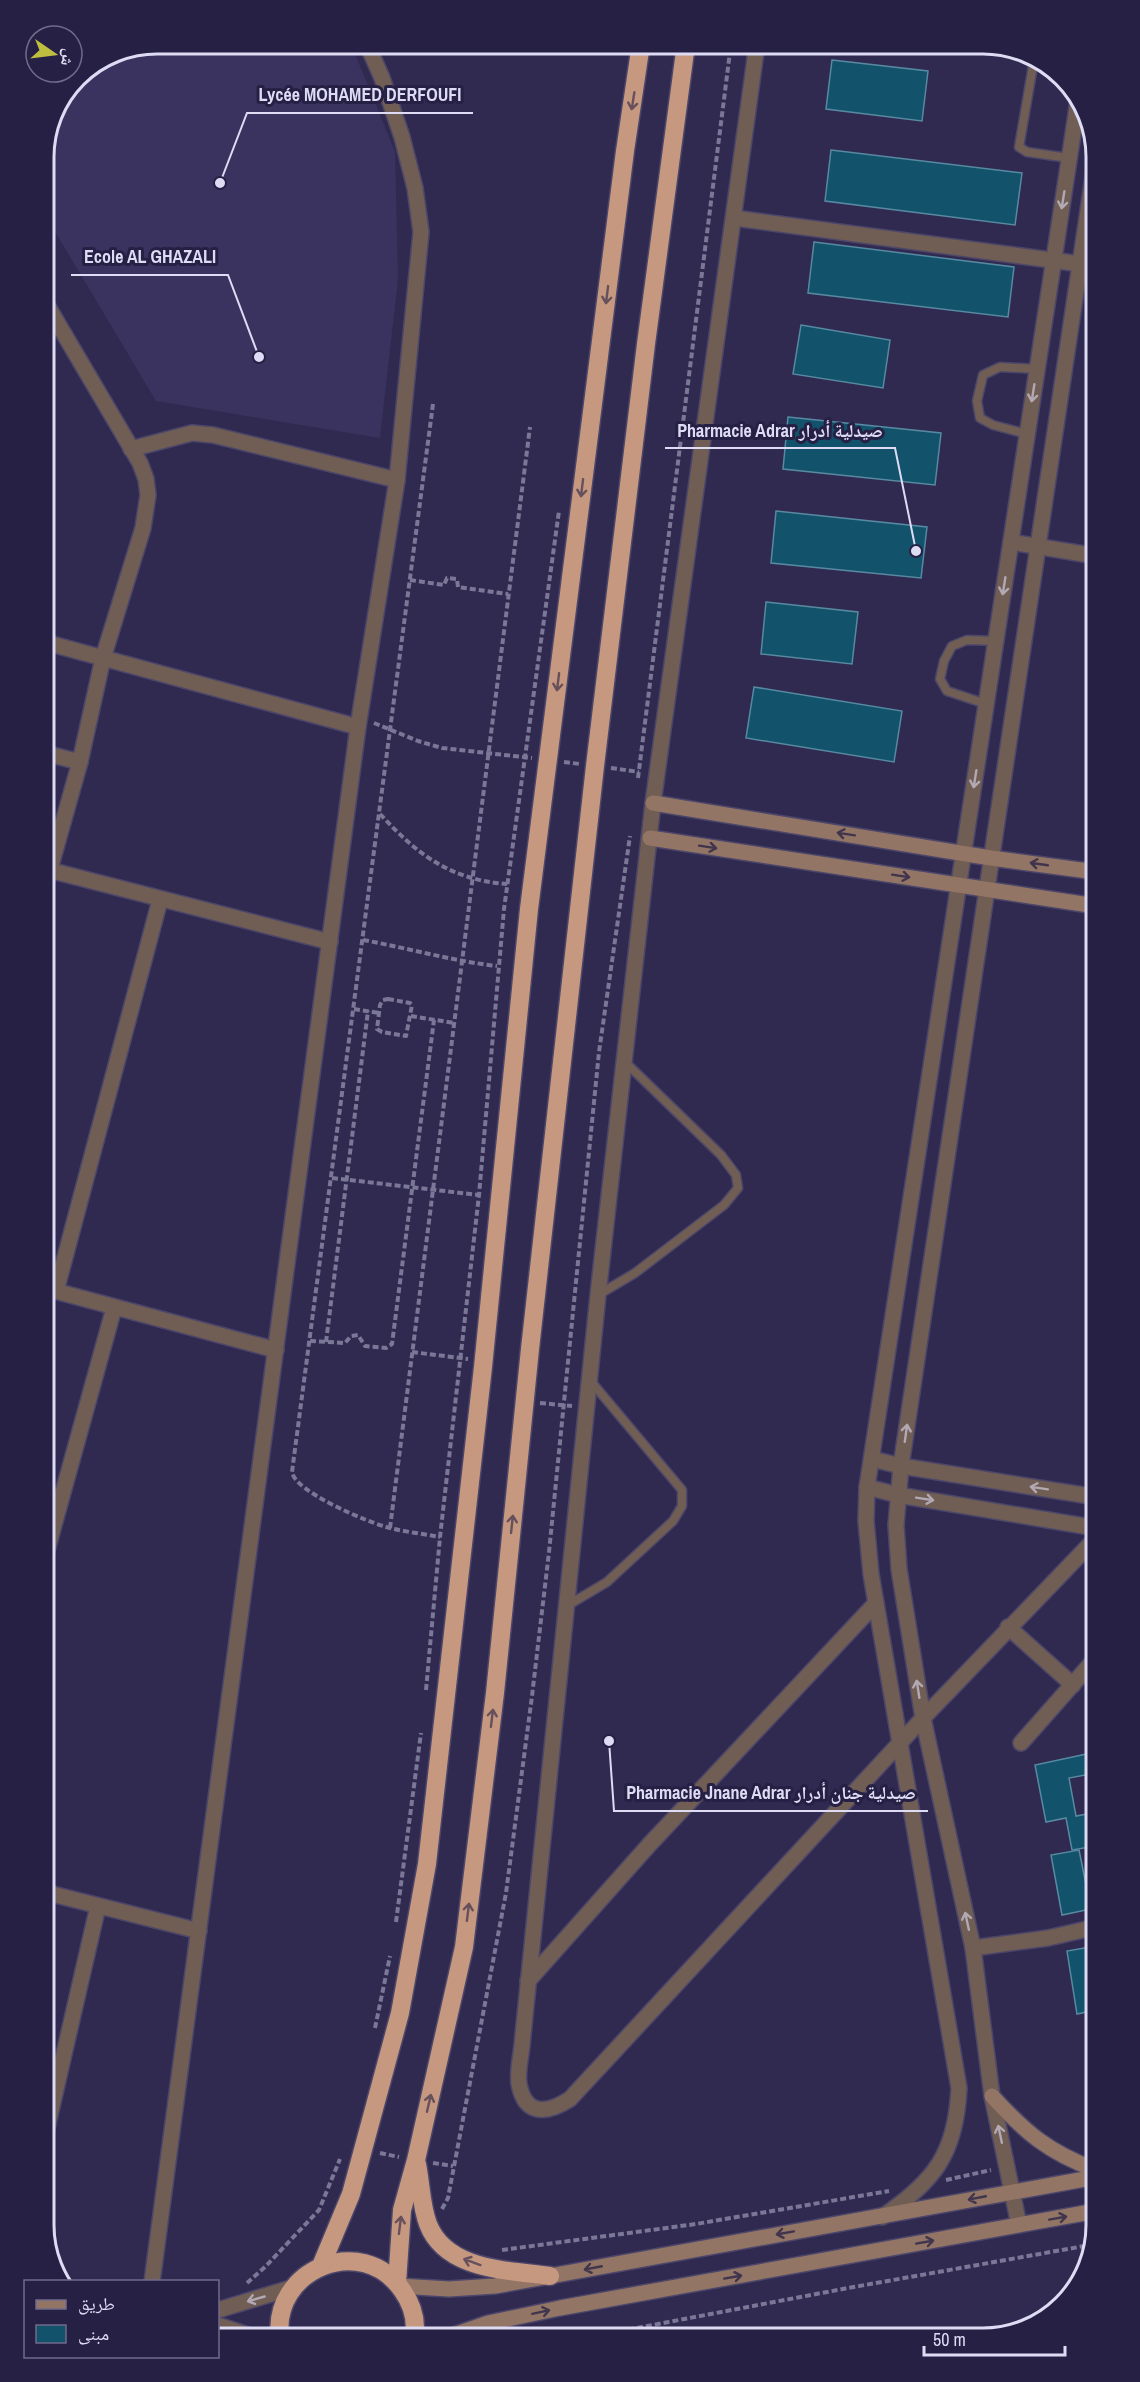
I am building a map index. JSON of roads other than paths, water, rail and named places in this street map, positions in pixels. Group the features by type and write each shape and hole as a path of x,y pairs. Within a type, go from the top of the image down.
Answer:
{"highway":[{"path":"321,2266 351,2194 390,2047 414,1945 425,1873 482,1377 530,909 625,151 640,54"},
{"path":"398,2284 402,2210 416,2160 464,1947 495,1693 530,1349 595,766 646,344 685,54"},
{"path":"416,2160 428,2223 433,2235 443,2247 455,2256 494,2268 550,2276"},
{"path":"281,2328 282,2309 294,2287 304,2276 321,2266 344,2261 368,2264 388,2275 398,2284 412,2308 414,2328"}],"main road":[{"path":"653,803 991,858 1086,871"},
{"path":"650,838 1086,904"},
{"path":"992,2096 1032,2137 1056,2153 1086,2166"},
{"path":"398,2284 449,2289 477,2288 1086,2179"},
{"path":"474,2328 560,2308 1086,2213"}],"street":[{"path":"152,2280 359,722 396,480 421,232 415,188 402,137 382,78 371,54"},
{"path":"756,54 653,803 623,1061 519,2083 530,2106 547,2111 570,2099 602,2067 923,1718 1086,1548"},
{"path":"882,2217 923,2185 939,2164 951,2140 957,2115 959,2088 876,1603 866,1521 867,1487 1076,114"},
{"path":"1069,158 1086,159"},
{"path":"734,218 1081,264"},
{"path":"1019,2225 992,2096 973,1948 923,1718 899,1569 896,1525 901,1466 1086,229"},
{"path":"54,317 131,448 146,478 148,495 142,528 103,658 80,762 54,846"},
{"path":"131,448 192,433 213,435 396,480"},
{"path":"1011,542 1086,554"},
{"path":"54,645 359,722"},
{"path":"54,756 80,762"},
{"path":"54,874 330,942"},
{"path":"54,1275 160,900"},
{"path":"54,1290 276,1350"},
{"path":"54,1525 114,1308"},
{"path":"872,1459 901,1466 1086,1495"},
{"path":"867,1487 898,1495 1086,1526"},
{"path":"528,1982 649,1845 876,1603"},
{"path":"1008,1627 1073,1685"},
{"path":"1022,1743 1086,1670"},
{"path":"54,1895 200,1931"},
{"path":"54,2097 98,1906"},
{"path":"973,1948 1048,1938 1086,1929"},
{"path":"223,2308 294,2287"}],"lane":[{"path":"1033,67 1019,147 1027,152 1069,158"},
{"path":"1027,434 993,425 980,418 977,401 983,375 1000,367 1037,369"},
{"path":"986,704 947,691 940,679 944,661 952,646 967,640 996,641"},
{"path":"598,1295 635,1273 724,1205 738,1188 736,1175 721,1155 623,1061"},
{"path":"566,1607 607,1582 672,1521 682,1506 682,1490 589,1378"}],"place":[{"name":"Lycée MOHAMED DERFOUFI","path":"220,183"},
{"name":"Ecole AL GHAZALI","path":"259,357"},
{"name":"Pharmacie Adrar صيدلية أدرار","path":"916,551"},
{"name":"Pharmacie Jnane Adrar صيدلية جنان أدرار","path":"609,1741"}]}
